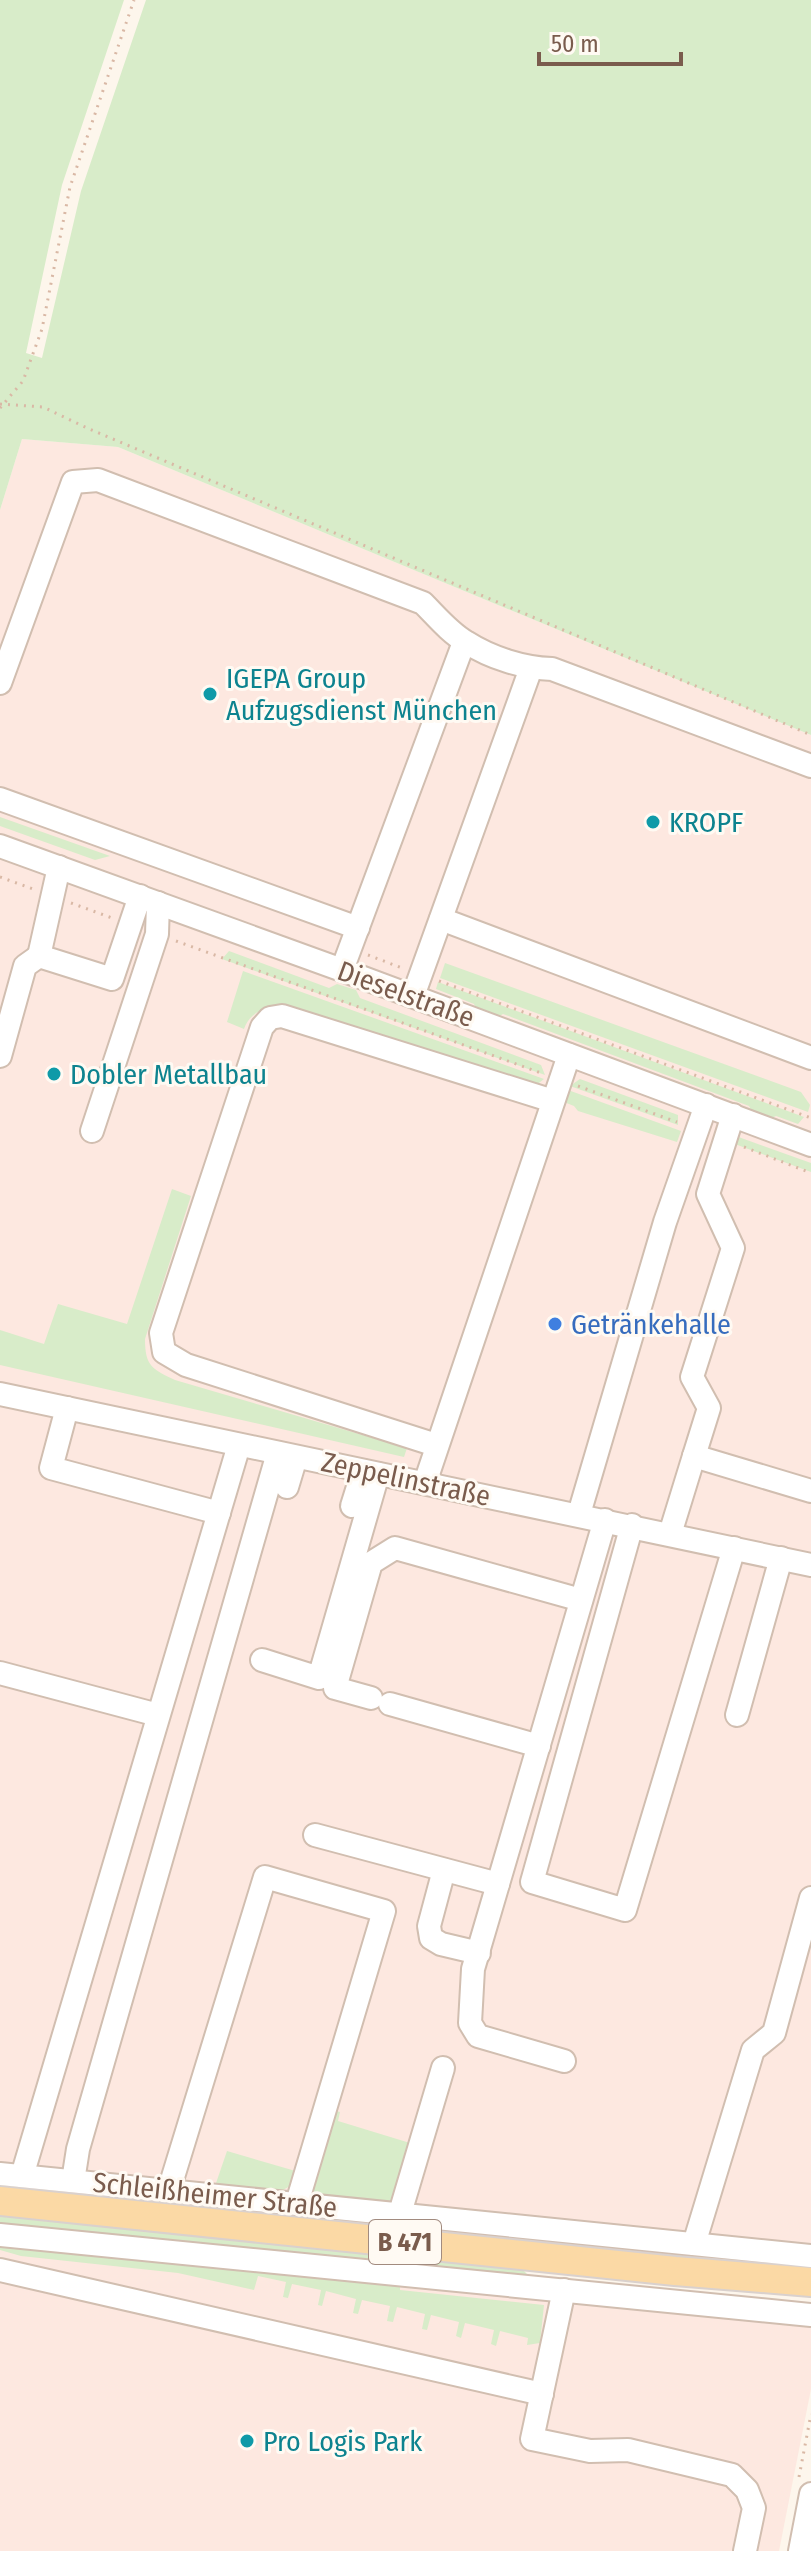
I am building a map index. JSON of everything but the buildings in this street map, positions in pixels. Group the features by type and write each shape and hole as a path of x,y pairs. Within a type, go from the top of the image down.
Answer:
{"main road":[{"name":"Schleißheimer Straße","path":"0,2201 675,2271 811,2282"}],"street":[{"path":"0,683 73,482 98,480 423,603 464,642 494,656 531,668 552,669 811,766"},
{"path":"342,970 464,642"},
{"path":"413,996 531,668"},
{"path":"0,799 358,928"},
{"name":"Dieselstraße","path":"0,846 811,1145"},
{"path":"0,1056 25,966 39,956 59,867"},
{"path":"39,956 112,979 133,925 149,900"},
{"path":"92,1131 157,934 149,900"},
{"path":"441,919 811,1058"},
{"path":"436,1445 186,1365 164,1352 161,1333 262,1027 270,1018 282,1016 557,1091"},
{"path":"425,1483 569,1055"},
{"path":"579,1514 665,1222 706,1105"},
{"path":"670,1534 709,1408 692,1377 733,1248 708,1194 733,1115"},
{"name":"Zeppelinstraße","path":"0,1394 811,1565"},
{"path":"67,1408 51,1468 219,1513"},
{"path":"11,2175 116,1868 239,1445"},
{"path":"287,1455 287,1487"},
{"path":"73,2181 78,2149 287,1455"},
{"path":"694,1456 811,1491"},
{"path":"352,1506 371,1472"},
{"path":"262,1660 319,1678 371,1472"},
{"path":"564,2061 478,2036 470,2023 473,1969 605,1520"},
{"path":"632,1525 532,1882 625,1910 734,1548"},
{"path":"539,1746 335,1688 371,1563 395,1548 581,1600"},
{"path":"737,1715 781,1558"},
{"path":"0,1673 158,1715"},
{"path":"315,1835 498,1884"},
{"path":"444,1870 429,1926 431,1938 441,1944 479,1953"},
{"path":"169,2190 265,1877 384,1911 297,2203"},
{"path":"694,2244 753,2050 774,2033 811,1898"},
{"path":"400,2213 443,2068"},
{"name":"Schleißheimer Straße","path":"11,2175 811,2256"},
{"path":"0,2235 811,2315"},
{"path":"0,2270 542,2394"},
{"path":"564,2290 532,2439 590,2451 628,2450 732,2475 747,2490 754,2508 745,2551"},
{"path":"803,2550 811,2494"}],"path":[{"path":"1,405 23,381 42,329 70,187 134,0"},
{"path":"1,405 43,407 811,735"},
{"path":"0,877 133,925"},
{"path":"157,934 557,1091 697,1130"},
{"path":"724,1140 811,1173"}],"shaded area":[{"path":"22,439 118,447 811,735 811,2287 0,2204 0,510"},
{"path":"0,2242 811,2323 811,2389 779,2551 0,2551"}],"green space":[{"path":"0,0 124,0 62,185 26,353 42,358 81,191 146,0 811,0 811,735 118,447 22,439 0,510"},
{"path":"0,817 110,856 95,860 0,826"},
{"path":"229,951 329,988 337,984 356,990 360,998 541,1065 545,1075 222,959"},
{"path":"445,963 801,1092 810,1105 808,1112 440,978"},
{"path":"243,971 544,1079 535,1086 278,1007 257,1012 244,1029 227,1022"},
{"path":"438,982 804,1117 798,1124 776,1116 769,1119 753,1113 749,1106 503,1014 494,1019 477,1011 474,1004 436,989"},
{"path":"580,1079 678,1115 678,1125 570,1086"},
{"path":"568,1090 681,1131 677,1142 578,1111 564,1102"},
{"path":"733,1135 811,1163 811,1172 732,1143"},
{"path":"172,1189 191,1196 145,1339 146,1355 151,1366 175,1380 407,1448 404,1457 0,1365 0,1330 44,1344 58,1304 127,1324"},
{"path":"332,2110 340,2112 338,2121 410,2143 391,2204 307,2195"},
{"path":"227,2151 299,2172 296,2183 279,2192 215,2186"},
{"path":"145,2196 811,2265 811,2272 138,2204"},
{"path":"0,2214 516,2263 530,2277 0,2224"},
{"path":"0,2242 400,2282 400,2290 544,2305 540,2343 527,2345 528,2338 500,2331 496,2346 491,2344 494,2330 465,2323 461,2338 456,2336 459,2322 431,2315 427,2330 422,2329 425,2314 397,2307 393,2322 387,2321 390,2306 362,2300 358,2314 353,2313 356,2299 326,2291 322,2306 318,2305 321,2290 292,2284 288,2298 283,2297 286,2282 258,2276 254,2290 178,2273 21,2256 0,2250"}],"place":[{"name":"IGEPA Group Aufzugsdienst München","path":"210,694"},
{"name":"KROPF","path":"653,822"},
{"name":"Dobler Metallbau","path":"54,1074"},
{"name":"Getränkehalle","path":"555,1324"},
{"name":"Pro Logis Park","path":"247,2441"}]}
